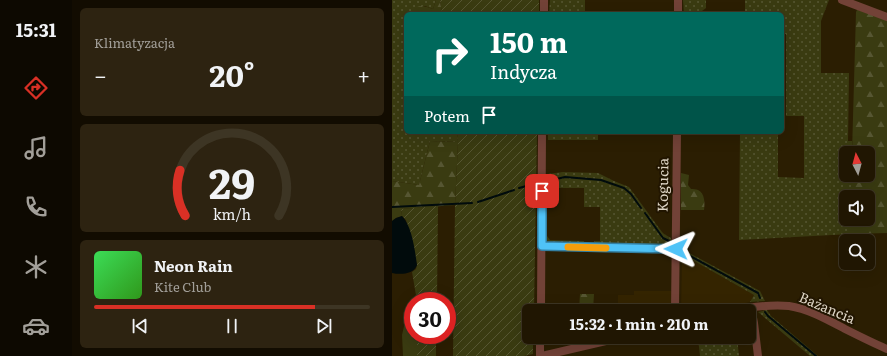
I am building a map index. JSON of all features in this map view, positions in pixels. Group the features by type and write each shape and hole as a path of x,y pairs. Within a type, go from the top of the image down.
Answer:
{"street":[{"path":"544,0 544,12"},
{"path":"678,0 678,12"},
{"path":"842,0 887,17"},
{"path":"540,304 542,134"},
{"name":"Kogucia","path":"675,304 677,134"},
{"path":"542,246 676,249"},
{"name":"Bażancia","path":"756,306 768,305 789,306 805,310 887,350"},
{"path":"756,340 758,356"},
{"path":"540,344 541,356 592,344"},
{"path":"579,347 581,356"}],"shaded area":[{"path":"402,216 411,232 417,265 410,272 396,274 392,273 392,221"},
{"path":"682,254 754,295 750,302 741,304 681,304"},
{"path":"634,291 671,291 671,304 618,304 618,295 634,295"}],"green space":[{"path":"392,0 436,0 433,9 425,6 412,12 404,12 404,134 457,134 458,142 430,141 419,185 392,181"},
{"path":"436,0 440,0 442,12 413,12 415,8 420,6 433,9"},
{"path":"440,0 539,0 539,12 442,12"},
{"path":"550,0 585,0 585,12 549,12"},
{"path":"683,0 706,0 706,8 701,12 684,12"},
{"path":"745,0 829,0 821,21 821,73 849,73 848,141 852,141 852,146 839,146 839,182 851,182 851,190 839,190 839,226 851,226 851,234 739,240 740,134 778,134 778,177 804,178 804,116 786,116 786,34 784,34 784,12 745,12"},
{"path":"858,8 887,20 887,233 851,234 851,226 875,226 875,190 851,190 851,182 875,182 875,146 852,146 856,12"},
{"path":"457,134 537,134 534,304 522,304 522,344 533,344 533,354 524,356 453,356 453,344 456,344 456,292 454,292"},
{"path":"548,134 598,134 598,140 548,140"},
{"path":"430,141 458,142 455,205 401,209 402,216 392,221 392,181 419,185"},
{"path":"563,172 598,173 629,187 662,232 671,238 671,245 596,244 594,241 600,241 600,207 584,207 584,188 547,188 547,174"},
{"path":"681,173 689,175 688,185 691,189 700,191 702,194 704,210 681,210"},
{"path":"438,206 437,292 415,292 412,272 416,269 417,265 406,220 402,216 401,209"},
{"path":"545,225 547,225 547,236 550,240 584,241 584,244 545,243"},
{"path":"680,248 760,291 765,301 750,302 754,295 680,253"},
{"path":"580,294 594,294 593,304 579,304"},
{"path":"767,310 771,316 818,356 810,356 758,312"},
{"path":"404,326 404,344 417,344 417,356 403,356 402,335"},
{"path":"417,344 436,344 436,356 417,356"},
{"path":"699,344 738,344 739,356 700,356"}],"waterway":[{"path":"548,181 565,177 601,180 624,188 631,194 641,208"},
{"path":"519,188 534,184"},
{"path":"478,202 514,190"},
{"path":"392,207 472,203"},
{"path":"645,213 663,238 669,241"},
{"path":"681,251 758,293 760,298"},
{"path":"765,312 816,356"}],"slow traffic":[{"path":"568,247 606,248"}],"route":[{"path":"542,191 542,246 676,249"}]}
